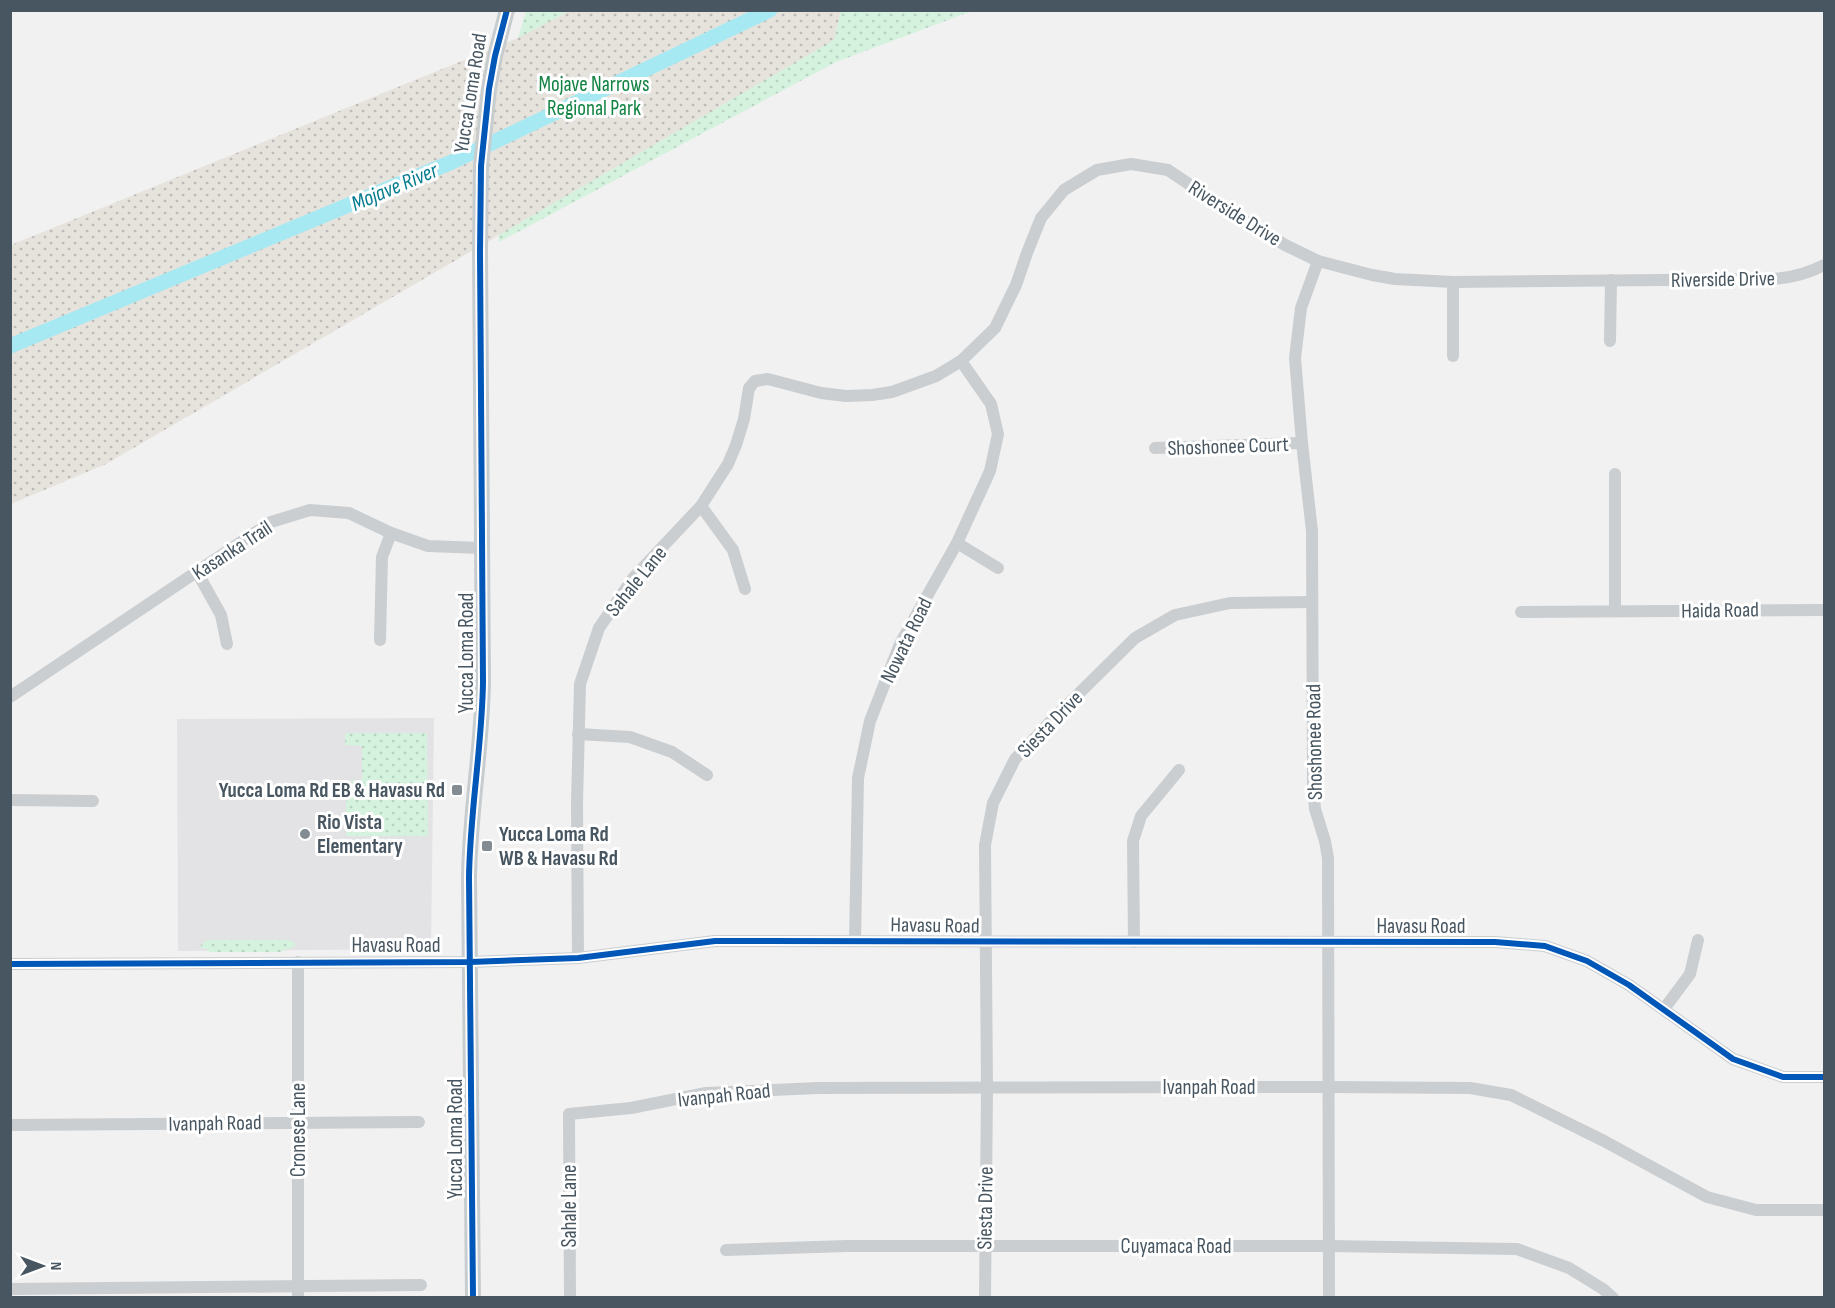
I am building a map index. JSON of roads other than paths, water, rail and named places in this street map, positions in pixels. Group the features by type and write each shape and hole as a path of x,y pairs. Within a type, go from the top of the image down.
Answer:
{"main road":[{"name":"Yucca Loma Road","path":"473,1298 469,869 471,820 483,721 481,166 489,88 507,10"}],"street":[{"name":"Riverside Drive","path":"755,381 768,379 821,393 846,396 892,392 936,376 961,361 995,328 1016,285 1041,218 1064,190 1097,170 1131,164 1168,170 1248,222 1318,261 1395,279 1453,282 1771,279 1791,278 1824,265"},
{"name":"Shoshonee Road","path":"1318,261 1301,308 1295,358 1312,531 1313,783 1315,809 1328,858 1329,1298"},
{"path":"1610,341 1611,280"},
{"path":"1453,282 1453,356"},
{"name":"Nowata Road","path":"855,941 858,778 870,721 900,644 957,543 990,471 998,434 991,405 961,361"},
{"name":"Sahale Lane","path":"578,958 577,803 580,684 599,628 634,578 701,506 728,464 744,419 749,388 755,381"},
{"name":"Shoshonee Court","path":"1155,448 1302,443"},
{"path":"1615,474 1616,611"},
{"path":"701,506 734,550 745,589"},
{"name":"Kasanka Trail","path":"10,697 271,522 310,510 349,513 391,533 428,546 482,548"},
{"path":"380,640 382,557 391,533"},
{"path":"957,543 998,568"},
{"path":"197,572 221,615 227,644"},
{"name":"Siesta Drive","path":"985,1298 987,1088 985,845 993,803 1015,759 1135,638 1175,615 1230,603 1312,602"},
{"name":"Haida Road","path":"1521,612 1824,610"},
{"path":"579,734 630,737 672,752 707,775"},
{"path":"1134,942 1133,841 1142,816 1179,770"},
{"path":"10,800 93,801"},
{"path":"1664,1009 1690,974 1698,940"},
{"name":"Havasu Road","path":"10,964 470,962 578,958 715,941 1495,942 1545,946 1587,961 1629,985 1733,1059 1784,1077 1824,1077"},
{"name":"Cronese Lane","path":"298,962 298,1292"},
{"name":"Ivanpah Road","path":"569,1114 630,1108 706,1093 818,1088 1470,1088 1511,1095 1604,1141 1707,1197 1756,1210 1824,1210"},
{"name":"Sahale Lane","path":"569,1114 570,1298"},
{"name":"Ivanpah Road","path":"10,1125 419,1122"},
{"name":"Cuyamaca Road","path":"726,1250 847,1246 1329,1246 1517,1249 1569,1268 1603,1289 1613,1298"},
{"path":"10,1289 298,1292 421,1285"}],"waterway":[{"name":"Mojave River","path":"10,346 452,162 770,10"}],"place":[{"name":"Yucca Loma Rd EB & Havasu Rd","path":"457,790"},
{"name":"Rio Vista Elementary","path":"305,834"},
{"name":"Yucca Loma Rd WB & Havasu Rd","path":"487,846"}],"park label":[{"name":"Mojave Narrows Regional Park","path":"594,96"}]}
